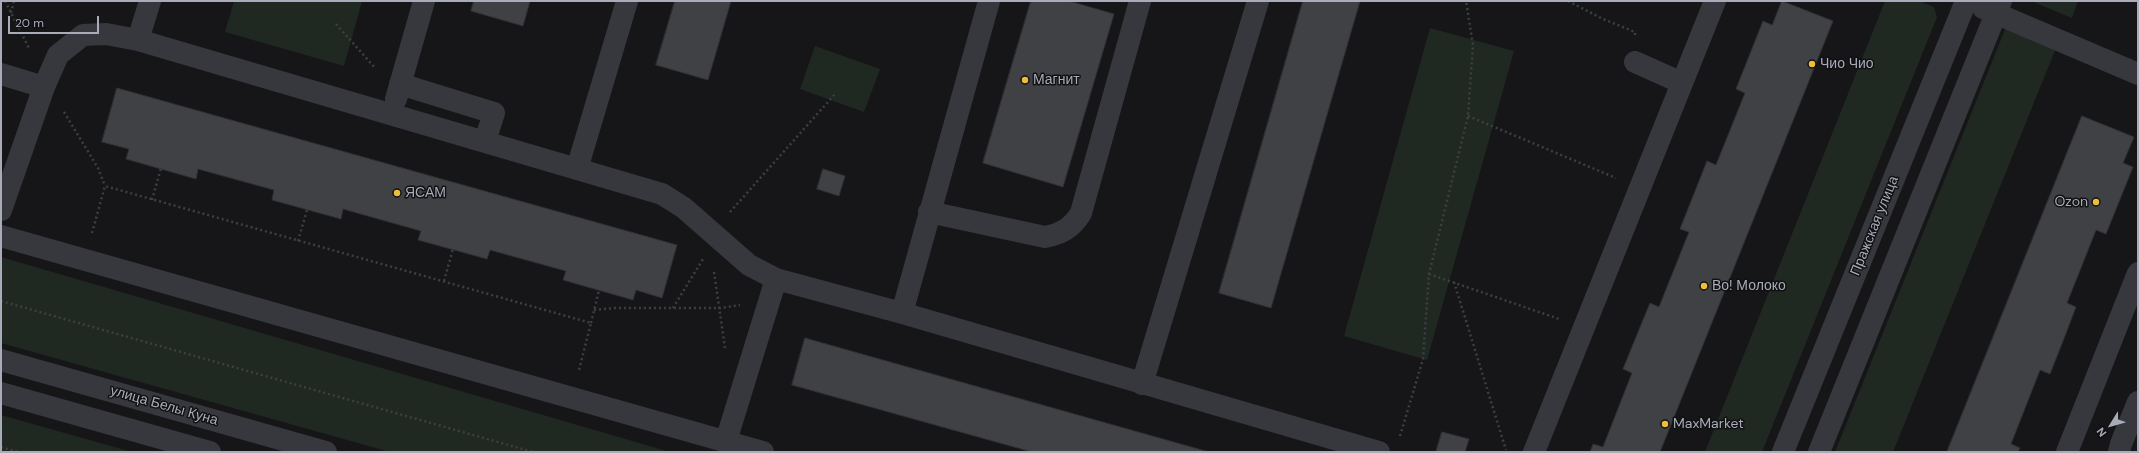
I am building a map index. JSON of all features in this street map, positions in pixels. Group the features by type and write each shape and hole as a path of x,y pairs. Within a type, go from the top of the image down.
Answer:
{"street":[{"path":"138,40 150,1"},
{"path":"392,114 424,1"},
{"path":"577,169 627,1"},
{"path":"902,313 989,1"},
{"path":"929,212 1045,237 1057,235 1067,230 1076,222 1081,214 1140,1"},
{"path":"1142,384 1258,1"},
{"path":"1534,452 1715,1"},
{"path":"1964,2 1999,7 2138,74"},
{"name":"Пражская улица","path":"1783,452 1964,2"},
{"path":"1819,452 1999,7"},
{"path":"1,210 44,87 58,55 83,36 106,34 138,40 486,141 662,194 684,208 711,241 749,265 774,287 902,313 1379,452"},
{"path":"1634,62 1682,83"},
{"path":"1,74 44,87"},
{"path":"399,88 494,113 486,141"},
{"path":"1,236 763,452"},
{"path":"2067,452 2138,273"},
{"path":"726,441 774,287"},
{"name":"улица Белы Куна","path":"1,360 326,452"},
{"path":"1,393 210,452"},
{"path":"2119,452 2138,402"}],"path":[{"path":"5,1 31,52"},
{"path":"11,13 14,1"},
{"path":"1400,438 1423,359 1429,274 1468,116 1473,45 1466,1"},
{"path":"1568,1 1603,19 1635,32 1634,62"},
{"path":"336,24 399,88"},
{"path":"673,308 711,241 836,93"},
{"path":"61,108 98,168 105,186 92,232"},
{"path":"1468,116 1640,188"},
{"path":"152,200 160,168"},
{"path":"105,186 591,323"},
{"path":"298,241 307,210"},
{"path":"711,241 726,352"},
{"path":"444,281 453,249"},
{"path":"1429,274 1584,327"},
{"path":"1454,282 1507,452"},
{"path":"594,310 720,308 739,305 774,287"},
{"path":"579,370 599,290"},
{"path":"1,301 533,452"},
{"path":"1,447 18,452"}],"shaded area":[{"path":"234,1 362,1 344,66 225,32"},
{"path":"1885,1 1919,1 1934,7 1937,17 1762,452 1705,452"},
{"path":"2031,1 2078,1 2072,18"},
{"path":"2006,27 2056,48 1893,452 1835,452"},
{"path":"1430,28 1514,51 1427,360 1344,336"},
{"path":"815,46 880,69 864,112 800,89"},
{"path":"1,257 670,452 390,452 1,343"},
{"path":"1,415 132,452 1,452"}],"building":[{"path":"474,1 530,1 523,26 471,11"},
{"path":"675,1 731,1 708,80 656,65"},
{"path":"1031,1 1069,1 1114,14 1063,187 983,163"},
{"path":"1303,1 1360,1 1271,308 1219,293"},
{"path":"1782,1 1833,21 1660,452 1590,452 1593,444 1603,447 1632,373 1623,369 1650,303 1659,307 1689,232 1680,229 1707,161 1716,165 1745,93 1736,89 1763,21 1772,25"},
{"path":"117,88 677,245 662,298 636,290 633,300 563,280 566,271 490,250 487,259 418,240 421,231 343,209 341,219 272,200 274,190 198,169 196,179 126,159 129,149 102,142"},
{"path":"2082,116 2134,137 2123,163 2133,167 2106,234 2096,230 2067,303 2076,307 2050,374 2040,370 2011,444 2020,448 2018,452 1947,452"},
{"path":"823,169 845,176 839,196 817,189"},
{"path":"805,338 1209,452 1032,452 792,385"},
{"path":"1442,432 1469,439 1465,452 1436,452"}],"place":[{"name":"Чио Чио","path":"1812,64"},
{"name":"Магнит","path":"1025,80"},
{"name":"ЯСАМ","path":"397,193"},
{"name":"Ozon","path":"2096,202"},
{"name":"Во! Молоко","path":"1704,286"},
{"name":"MaxMarket","path":"1665,424"}]}
